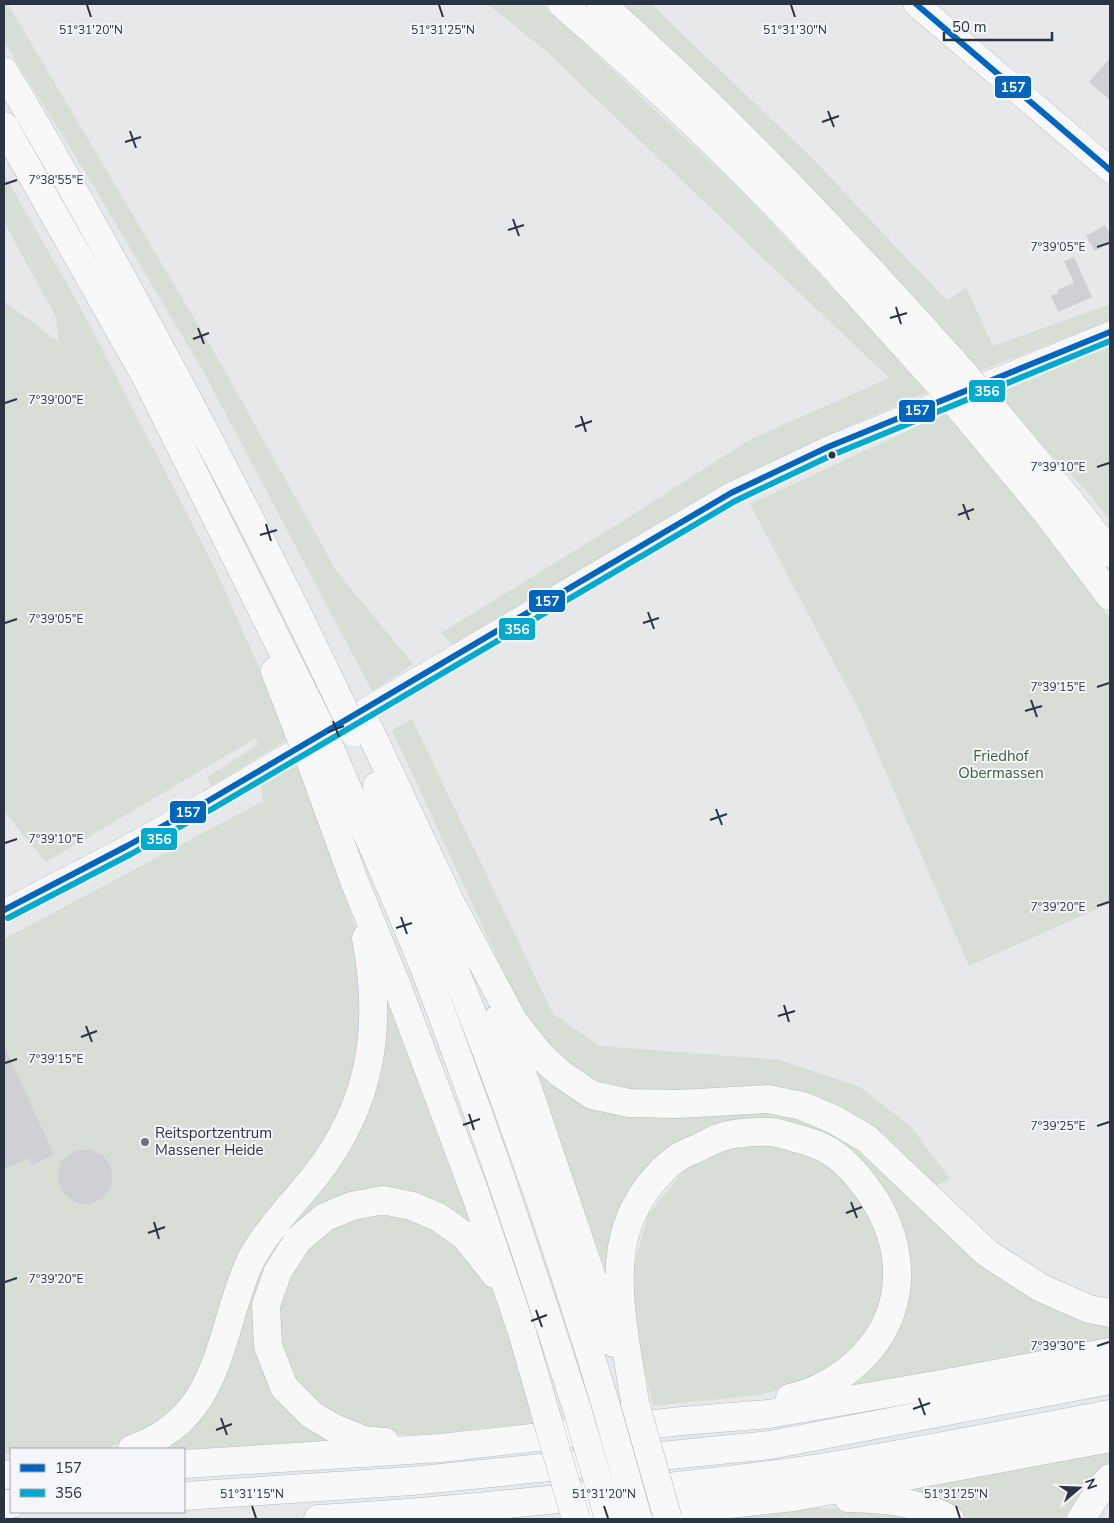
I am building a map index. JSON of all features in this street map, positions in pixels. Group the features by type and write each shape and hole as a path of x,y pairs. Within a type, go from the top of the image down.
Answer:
{"main road":[{"path":"562,4 611,46 705,134 954,381"},
{"path":"601,4 722,117 878,277 972,403 1048,514 1110,596"},
{"path":"916,4 1110,170"},
{"path":"4,71 188,397 297,611 355,717 514,1022 541,1056 561,1074 592,1095 629,1102 678,1104 768,1100 802,1106 818,1112 866,1138 987,1252 1041,1288 1089,1309 1110,1313"},
{"path":"4,126 144,375 229,542 314,739 422,964 474,1102 525,1247 577,1409 609,1519"},
{"path":"972,403 1062,492 1110,553"},
{"path":"355,717 501,1092 552,1237 606,1406 638,1519"},
{"path":"135,1448 145,1445 166,1433 192,1408 212,1376 249,1265 271,1230 317,1174 336,1146 362,1093 372,1051 374,1007 370,960 355,883 314,739"},
{"path":"355,883 400,995 475,1193 522,1332 576,1519"},
{"path":"455,911 527,1086 635,1403 668,1519"},
{"path":"635,1403 623,1325 620,1292 621,1261 623,1239 630,1218 652,1182 675,1158 724,1136 771,1132 826,1148 852,1169 876,1200 891,1230 896,1260 896,1287 890,1314 878,1338 863,1357 835,1380 804,1395 682,1421"},
{"path":"441,1448 363,1440 334,1428 312,1415 284,1387 268,1346 266,1305 278,1271 298,1240 325,1217 352,1206 383,1200 412,1206 438,1216 465,1236 495,1274 522,1332"},
{"path":"185,1464 441,1448 682,1421 769,1414 1110,1352"},
{"path":"185,1496 411,1481 770,1445 1110,1380"},
{"path":"318,1519 417,1514 713,1482 815,1468 980,1440 1110,1414"},
{"path":"593,1519 794,1497 1110,1438"},
{"path":"1081,1519 1101,1488 1110,1478"},
{"path":"794,1497 882,1499 906,1502 934,1510 950,1519"}],"street":[{"path":"4,910 127,846 208,801 731,494 828,447 1110,332"}],"green space":[{"path":"4,4 8,4 224,369 337,572 413,664 372,691 203,371 94,187 4,41"},
{"path":"488,4 542,4 743,193 930,391 809,444 692,506 453,646 441,633 751,439 889,378 546,51"},
{"path":"617,4 651,4 812,158 947,301 966,287 993,346 1110,304 1110,321 977,372"},
{"path":"4,174 83,312 216,570 290,738 211,786 207,777 258,745 256,738 46,862 4,811 4,301 59,342 56,317 4,222"},
{"path":"1110,345 1110,520 1086,490 1035,438 997,394"},
{"name":"Friedhof Obermassen","path":"948,412 965,431 1110,618 1110,903 969,966 860,712 750,504"},
{"path":"412,719 553,1014 600,1046 779,1060 860,1087 911,1127 950,1179 935,1186 858,1118 642,1093 598,1083 558,1059 525,1018 392,730"},
{"name":"Reitsportzentrum Massener Heide","path":"299,762 334,855 358,940 362,1043 344,1106 206,1364 180,1408 156,1427 108,1448 10,1448 10,1454 4,1455 4,939 263,801 261,784"},
{"path":"387,981 477,1234 381,1196 272,1269 281,1390 364,1444 185,1458 185,1448 154,1448 171,1438 253,1269 321,1176"},
{"path":"526,1050 574,1094 775,1109 854,1140 951,1229 1110,1319 1110,1344 846,1391 872,1369 892,1339 909,1269 814,1132 682,1145 610,1282"},
{"path":"787,1145 825,1162 858,1189 886,1257 886,1291 874,1325 849,1359 814,1380 759,1395 653,1406 636,1335 632,1273 648,1215 688,1166 738,1146"},
{"path":"386,1213 438,1225 488,1278 509,1326 535,1423 465,1430 429,1436 365,1432 336,1421 295,1383 279,1345 277,1312 287,1279 304,1249 330,1228 356,1217"},
{"path":"1110,1450 1110,1469 1074,1519 970,1519 951,1507 900,1490"},
{"path":"800,1507 886,1512 919,1519 721,1519"}],"building":[{"path":"1110,58 1110,100 1089,82"},
{"path":"1105,225 1110,234 1110,242 1095,251 1086,236"},
{"path":"1074,257 1092,297 1058,312 1051,296 1058,293 1057,290 1074,283 1064,261"},
{"path":"4,1045 54,1155 31,1165 28,1158 4,1169"},
{"path":"91,1150 100,1154 111,1167 111,1186 99,1200 90,1204 80,1204 64,1194 58,1177 61,1161 73,1152"}],"transit line":[{"name":"157","path":"916,4 1110,170"},
{"name":"157","path":"4,910 127,846 208,801 731,493 828,447 1110,332"},
{"name":"356","path":"8,918 131,854 212,809 735,501 832,455 1110,341"}],"place":[{"name":"Reitsportzentrum Massener Heide","path":"145,1142"}]}
